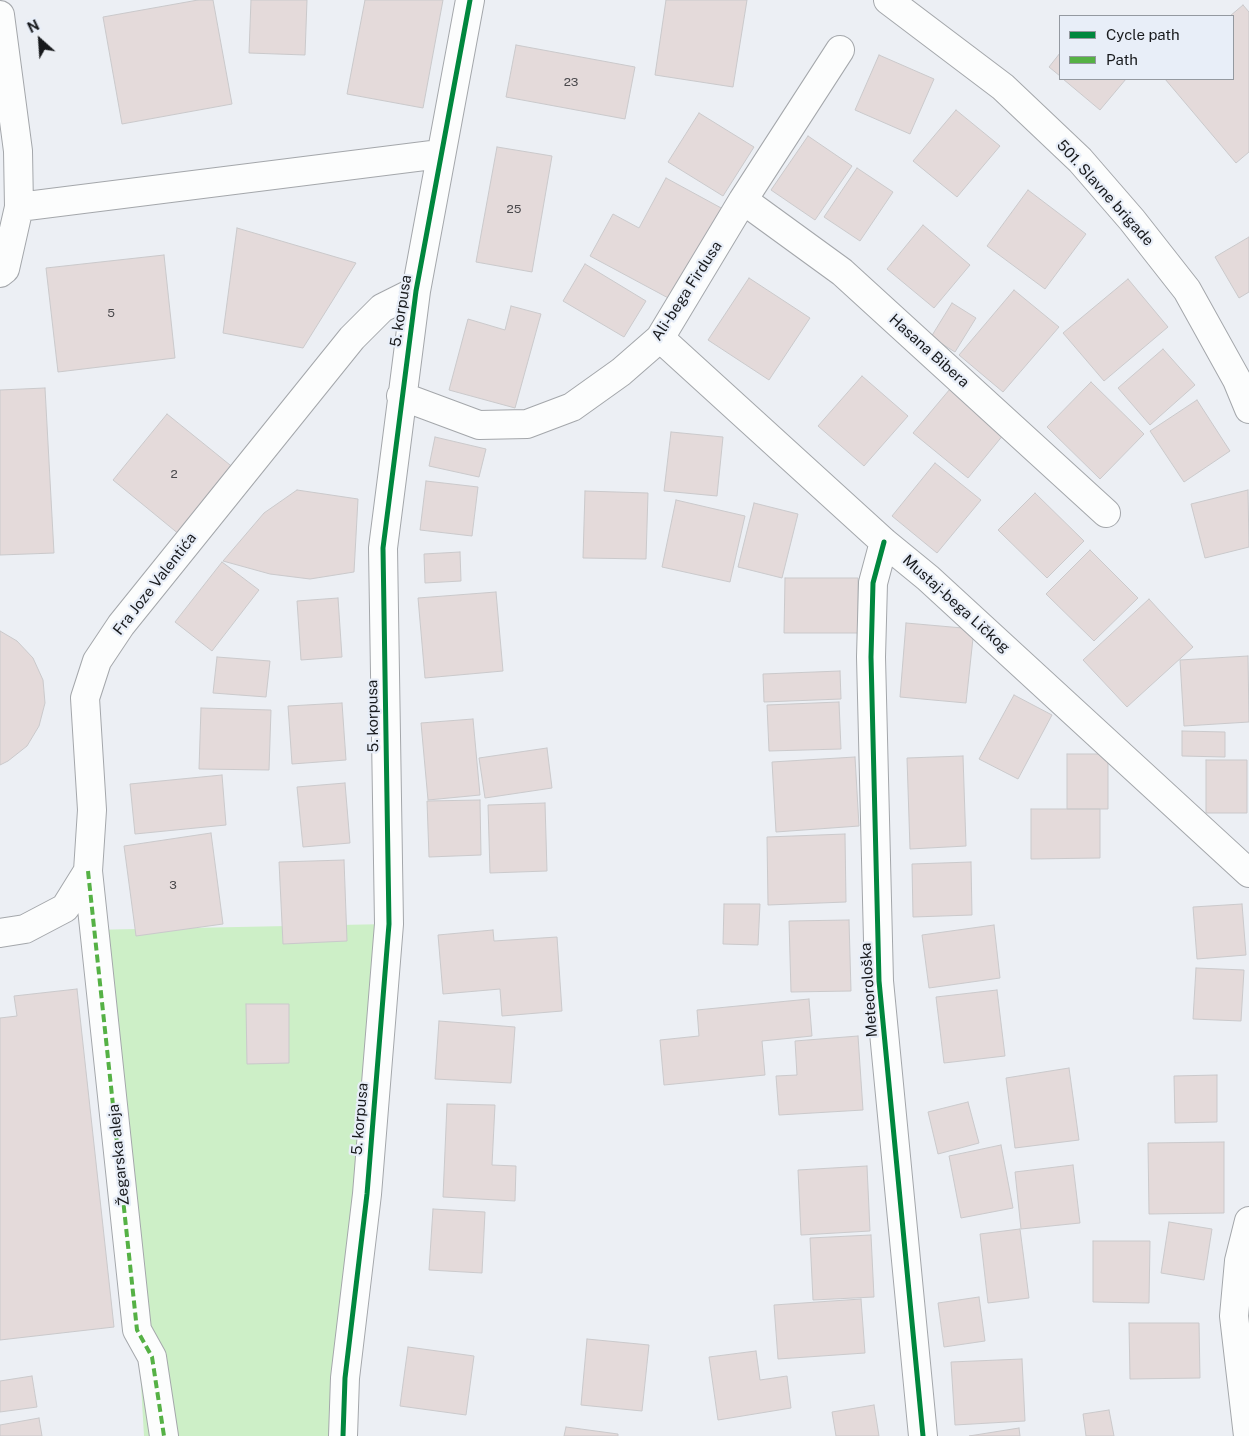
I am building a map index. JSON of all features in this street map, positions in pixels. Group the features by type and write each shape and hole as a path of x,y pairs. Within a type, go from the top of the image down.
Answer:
{"street":[{"name":"5. korpusa","path":"343,1436 345,1378 367,1194 389,924 382,548 416,291 470,0"},
{"name":"501. Slavne brigade","path":"888,0 1003,88 1080,160 1132,220 1187,290 1237,380 1249,409"},
{"path":"0,15 18,151 19,207 5,269 0,272"},
{"name":"Ali-bega Firdusa","path":"401,396 479,425 527,424 572,407 621,372 660,338 743,200 840,50"},
{"path":"19,207 440,154"},
{"name":"Hasana Bibera","path":"743,200 842,272 1106,513"},
{"name":"Fra Joze Valentića","path":"13,931 65,908 88,871 92,810 85,698 97,660 121,624 352,338 382,308 416,291"},
{"name":"Mustaj-bega Ličkog","path":"660,338 884,542 928,578 1249,873"},
{"name":"Meteorološka","path":"884,542 872,583 871,657 878,981 923,1436"},
{"name":"Žegarska aleja","path":"88,871 137,1330 152,1357 164,1436"},
{"path":"1248,1436 1234,1316 1239,1261 1249,1221"}],"green space":[{"path":"389,924 343,1436 144,1436 136,1299 87,930"}],"building":[{"path":"198,0 213,0 232,104 122,124 103,17"},
{"path":"251,0 307,0 305,55 249,53"},
{"path":"365,0 443,0 423,108 347,94"},
{"path":"666,0 747,0 733,87 655,75"},
{"path":"1243,5 1249,12 1249,152 1236,163 1166,80 1234,80 1234,15 1231,15"},
{"path":"516,45 635,67 625,119 506,97"},
{"path":"1059,54 1059,75 1049,67"},
{"path":"879,55 934,79 910,134 855,110"},
{"path":"1064,80 1125,80 1100,110"},
{"path":"956,110 1000,146 957,197 913,161"},
{"path":"699,113 754,147 723,196 668,162"},
{"path":"808,136 852,166 815,220 771,190"},
{"path":"497,147 552,156 532,272 476,262"},
{"path":"857,168 893,192 860,241 824,217"},
{"path":"666,178 723,209 672,300 590,256 613,214 639,228"},
{"path":"1028,190 1086,234 1045,289 987,246"},
{"path":"923,225 970,265 934,308 887,269"},
{"path":"237,228 356,263 303,348 223,333"},
{"path":"1249,237 1249,292 1239,298 1215,257"},
{"path":"164,255 175,358 58,372 46,268"},
{"path":"585,264 646,301 624,337 563,301"},
{"path":"749,278 810,318 769,380 708,340"},
{"path":"1128,279 1168,327 1104,381 1063,333"},
{"path":"1014,290 1059,327 1003,392 959,355"},
{"path":"952,303 976,318 955,352 931,337"},
{"path":"511,306 541,314 515,408 449,390 468,319 505,330"},
{"path":"1163,349 1195,385 1150,425 1118,388"},
{"path":"862,376 908,416 864,466 818,426"},
{"path":"1091,382 1144,434 1100,479 1047,427"},
{"path":"45,388 54,553 0,555 0,390"},
{"path":"950,389 1004,434 968,478 913,433"},
{"path":"1197,400 1230,451 1184,482 1150,431"},
{"path":"167,414 235,469 180,535 113,480"},
{"path":"671,432 723,437 717,496 664,491"},
{"path":"435,437 486,449 479,477 429,466"},
{"path":"935,463 981,500 937,553 892,516"},
{"path":"426,481 478,487 472,536 420,530"},
{"path":"297,490 358,499 354,572 310,579 270,574 223,561 264,513"},
{"path":"1248,490 1249,547 1205,558 1191,504"},
{"path":"585,491 648,493 646,559 583,558"},
{"path":"1035,493 1084,541 1047,578 998,530"},
{"path":"676,500 745,516 730,582 662,567"},
{"path":"754,503 798,514 782,578 738,567"},
{"path":"1090,550 1138,598 1094,641 1046,594"},
{"path":"460,552 461,581 425,583 424,554"},
{"path":"222,562 259,590 212,651 175,622"},
{"path":"785,578 858,578 858,633 784,633"},
{"path":"496,592 503,671 425,678 418,598"},
{"path":"338,598 342,657 301,660 297,601"},
{"path":"1149,599 1193,647 1127,707 1083,660"},
{"path":"906,623 974,629 966,703 900,697"},
{"path":"0,631 17,641 33,658 43,680 45,703 39,726 27,746 0,765"},
{"path":"1248,656 1249,722 1184,726 1180,660"},
{"path":"217,657 270,661 266,697 213,693"},
{"path":"840,671 841,699 764,702 763,674"},
{"path":"1014,695 1052,715 1018,779 979,759"},
{"path":"839,702 841,749 769,751 767,705"},
{"path":"342,703 346,760 292,764 288,706"},
{"path":"201,708 271,710 269,770 199,769"},
{"path":"473,719 480,795 428,800 421,723"},
{"path":"1182,731 1225,732 1225,757 1182,756"},
{"path":"547,748 552,788 485,798 479,758"},
{"path":"1067,754 1108,754 1108,809 1067,809"},
{"path":"963,756 966,846 910,849 907,758"},
{"path":"855,757 859,826 776,832 772,762"},
{"path":"1206,760 1247,760 1247,813 1206,813"},
{"path":"222,775 226,825 135,834 130,784"},
{"path":"345,783 350,843 303,847 297,787"},
{"path":"480,800 481,855 429,857 427,801"},
{"path":"545,803 547,871 490,873 488,805"},
{"path":"1031,809 1100,809 1100,858 1031,859"},
{"path":"211,833 223,924 136,936 124,846"},
{"path":"845,834 846,902 768,905 767,837"},
{"path":"344,860 347,941 283,944 279,862"},
{"path":"971,862 972,915 913,917 912,864"},
{"path":"724,904 760,904 758,945 723,944"},
{"path":"1242,904 1246,955 1197,959 1193,907"},
{"path":"849,920 851,991 791,992 789,921"},
{"path":"994,925 1000,978 929,988 922,935"},
{"path":"493,930 494,941 557,937 562,1011 502,1016 500,989 443,994 438,935"},
{"path":"1196,968 1244,970 1241,1021 1193,1019"},
{"path":"77,989 114,1327 0,1340 0,1018 17,1016 14,996"},
{"path":"997,990 1005,1056 944,1063 936,997"},
{"path":"809,999 812,1036 762,1041 765,1075 664,1085 660,1040 699,1036 697,1010"},
{"path":"246,1004 289,1004 289,1063 247,1064"},
{"path":"439,1021 515,1027 511,1083 435,1079"},
{"path":"858,1036 863,1110 779,1115 776,1076 797,1075 795,1041"},
{"path":"1069,1068 1079,1140 1015,1148 1006,1078"},
{"path":"1217,1075 1217,1122 1175,1123 1174,1076"},
{"path":"968,1102 979,1143 938,1154 928,1112"},
{"path":"447,1104 495,1105 492,1165 516,1166 515,1201 443,1197"},
{"path":"1224,1142 1224,1213 1149,1214 1148,1143"},
{"path":"1001,1145 1013,1208 961,1218 949,1156"},
{"path":"1073,1165 1080,1223 1021,1229 1015,1172"},
{"path":"867,1166 870,1231 801,1235 798,1170"},
{"path":"433,1209 485,1212 482,1273 429,1270"},
{"path":"1169,1222 1212,1229 1204,1280 1161,1273"},
{"path":"1020,1229 1029,1298 988,1303 980,1234"},
{"path":"871,1235 874,1297 813,1300 810,1238"},
{"path":"1093,1241 1150,1241 1149,1303 1093,1302"},
{"path":"979,1297 985,1341 944,1347 938,1303"},
{"path":"861,1299 865,1353 778,1359 774,1305"},
{"path":"1129,1323 1199,1323 1200,1378 1130,1379"},
{"path":"587,1339 649,1345 642,1411 581,1405"},
{"path":"408,1347 474,1356 466,1415 400,1406"},
{"path":"756,1351 760,1380 787,1376 791,1408 718,1420 709,1357"},
{"path":"1022,1359 1025,1421 955,1425 951,1362"},
{"path":"32,1376 37,1407 0,1412 0,1381"},
{"path":"874,1405 879,1436 836,1436 832,1412"},
{"path":"1109,1410 1114,1436 1086,1436 1083,1414"},
{"path":"39,1418 42,1436 0,1436 0,1425"},
{"path":"566,1427 618,1434 618,1436 564,1436"},
{"path":"1019,1428 1020,1436 969,1436"}],"marked path":[{"path":"88,871 137,1330 152,1357 164,1436"}],"cycle path":[{"path":"343,1436 345,1378 367,1194 389,924 383,548 416,291 470,0"},
{"path":"884,542 873,583 871,657 879,981 923,1436"}]}
